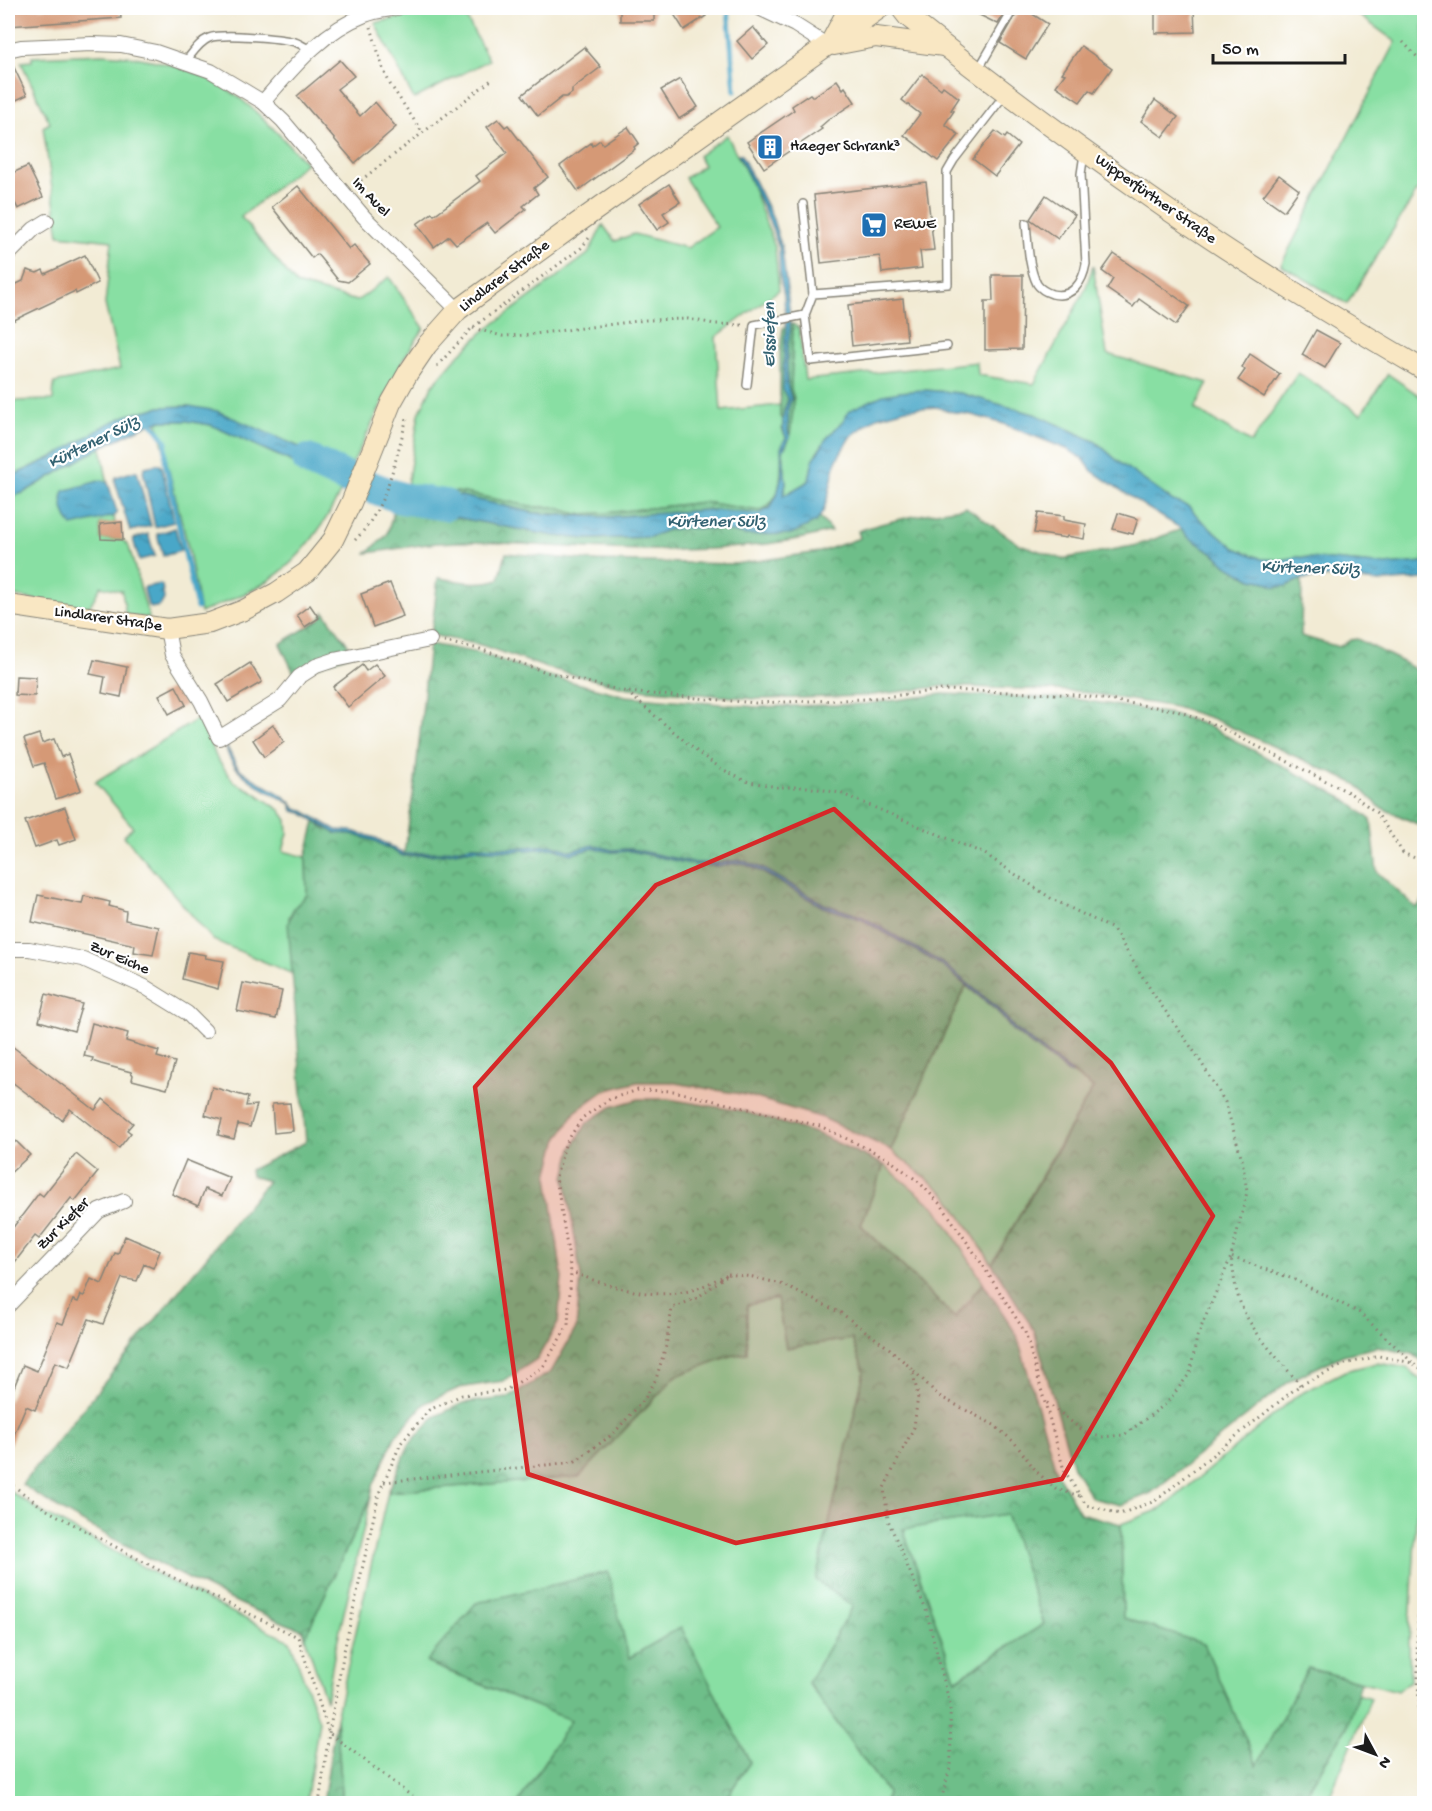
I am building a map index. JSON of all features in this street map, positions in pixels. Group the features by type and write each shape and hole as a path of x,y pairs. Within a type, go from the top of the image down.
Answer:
{"main road":[{"path":"828,46 849,8"},
{"name":"Lindlarer Straße","path":"8,605 167,629 210,623 244,610 276,593 307,572 333,540 351,503 391,403 408,373 427,345 458,310 880,8"},
{"name":"Wipperfürther Straße","path":"901,8 908,17 1005,94 1230,252 1425,370"},
{"path":"828,46 876,37 944,46"}],"street":[{"path":"263,102 330,34 365,15 397,8"},
{"path":"759,8 795,25 828,46"},
{"name":"Im Auel","path":"8,50 21,47 121,45 156,52 211,71 263,102 283,121 343,194 458,310"},
{"path":"8,255 34,229 47,221"},
{"path":"167,629 172,655 201,701 219,738 280,700 299,677 316,666 334,660 430,640"},
{"name":"Zur Eiche","path":"8,949 29,949 82,959 145,987 187,1013 204,1031"},
{"name":"Zur Kiefer","path":"8,1306 99,1210 124,1201"}],"lane":[{"path":"977,71 1014,8"},
{"path":"185,62 209,38 274,38 297,42 312,51"},
{"path":"813,294 948,284 947,172 1005,94"},
{"path":"1026,223 1031,263 1038,286 1045,292 1057,295 1069,294 1079,285 1086,264 1081,174 1085,151"},
{"path":"802,204 813,294 805,315 811,361 947,346"},
{"path":"747,385 754,326 805,315"}],"path":[{"path":"365,15 390,84 422,132"},
{"path":"1402,42 1425,64"},
{"path":"343,194 494,78"},
{"path":"436,367 472,328 581,248 602,223 594,211"},
{"path":"472,328 502,336 646,320 688,319 715,324 754,326"},
{"path":"376,510 390,476 409,409"},
{"path":"430,640 480,649 546,672 627,692 756,703 866,699 942,690 986,691 1076,695 1174,710 1209,722 1350,793 1377,813 1402,853 1425,862"},
{"path":"627,692 700,754 745,781 777,787 807,787 840,793 985,854 1052,899 1113,929 1225,1102 1242,1159 1247,1192 1231,1257 1197,1337 1191,1373 1167,1403 1124,1435 1101,1437 1086,1433 1046,1402"},
{"path":"319,1803 344,1651 379,1493 401,1443 429,1410 462,1395 506,1390 543,1367 568,1325 571,1272 556,1177 565,1145 582,1118 610,1099 638,1090 673,1091 820,1126 887,1158 919,1182 942,1206 1025,1332 1064,1470 1086,1505 1120,1514 1155,1502 1300,1386 1346,1364 1379,1356 1412,1363"},
{"path":"1231,1257 1293,1279 1360,1313 1412,1363 1425,1372"},
{"path":"1231,1257 1242,1308 1257,1332 1300,1386"},
{"path":"571,1272 628,1290 665,1294 687,1292 728,1274 781,1284 841,1313 890,1350 939,1396 994,1425 1014,1442 1037,1472 1056,1489 1080,1496"},
{"path":"384,1482 574,1462 613,1434 644,1400 656,1379 666,1346 672,1308 697,1298 728,1274"},
{"path":"912,1369 918,1396 914,1427 884,1488 888,1520 926,1610 950,1705 951,1764 940,1803"},
{"path":"8,1482 45,1509 170,1576 298,1637 329,1733 422,1803"},
{"path":"1422,1803 1417,1642 1425,1503"}],"highlighted area":[{"path":"834,809 1111,1063 1213,1216 1062,1479 736,1543 528,1474 475,1087 656,885"}],"green space":[{"path":"442,8 461,8 489,60 414,99 375,23"},
{"path":"1349,8 1424,8 1424,180 1347,304 1281,265 1396,42"},
{"path":"102,54 137,57 190,71 222,86 246,103 306,163 241,217 296,284 357,301 389,277 424,328 404,358 350,469 295,445 189,406 160,407 128,415 55,456 8,478 8,401 53,400 54,383 120,369 105,304 112,241 59,235 43,127 50,123 21,62 32,61 32,57"},
{"path":"727,135 750,180 775,247 779,290 716,337 721,411 780,405 780,417 784,419 782,429 786,437 779,489 769,506 759,511 704,502 577,514 554,507 535,507 464,493 407,486 419,414 432,386 455,359 483,332 588,254 603,225 615,241 634,234 687,248 717,227 685,178 704,165 698,156"},
{"path":"1093,266 1107,354 1208,383 1195,409 1251,443 1298,373 1361,414 1388,374 1424,399 1424,562 1386,565 1298,557 1281,560 1262,559 1235,548 1188,506 1173,501 1120,463 1096,442 1037,415 960,393 924,390 900,392 851,410 826,439 813,459 809,481 783,496 786,483 783,451 790,437 791,408 794,398 791,389 793,324 799,328 805,380 977,362 978,375 1034,384 1085,290"},
{"path":"793,324 791,389 793,406 790,437 788,409 791,399 787,384 787,350 790,325"},
{"path":"786,326 783,373 788,400 784,410 784,419 780,417 780,350 783,328"},
{"path":"187,421 211,425 343,487 329,514 312,539 281,572 252,590 200,613 189,551 157,422"},
{"path":"101,447 115,523 100,524 101,539 123,540 129,547 149,618 126,616 122,591 101,586 88,609 8,595 8,494 13,496 23,493"},
{"path":"407,486 464,493 535,507 554,507 577,514 704,502 759,511 766,508 777,495 770,508 759,514 708,510 608,517 534,513 461,496 407,489"},
{"path":"395,506 555,536 588,539 650,537 667,530 682,528 717,529 746,535 816,522 819,516 831,531 768,544 701,550 599,549 455,542 367,553 387,535"},
{"path":"966,507 1019,544 1062,559 1138,545 1182,529 1188,537 1215,554 1226,565 1252,579 1276,587 1286,586 1302,579 1301,636 1339,647 1350,640 1357,639 1424,675 1424,827 1380,807 1356,784 1211,718 1175,707 1076,691 944,686 865,696 757,699 628,688 547,668 481,645 431,635 438,578 476,583 499,579 506,553 596,561 735,564 820,552 860,538 858,531 911,517"},
{"path":"324,612 354,653 295,675 280,644 320,619"},
{"path":"429,644 479,653 545,675 626,696 757,707 865,704 943,694 1075,699 1173,714 1208,726 1346,800 1371,820 1377,872 1416,908 1424,899 1424,1363 1413,1354 1377,1347 1343,1355 1291,1380 1151,1493 1121,1505 1092,1498 1073,1467 1034,1330 992,1264 1093,1088 1014,1028 999,1009 944,964 863,917 824,904 764,869 742,860 696,863 631,849 611,850 594,845 571,851 553,845 512,848 471,846 441,852 404,854 415,782"},
{"path":"201,717 216,757 234,782 280,810 287,820 288,833 283,851 306,857 307,895 294,908 289,917 293,974 213,940 124,836 133,827 95,782"},
{"path":"315,822 335,833 352,834 375,841 403,856 441,854 472,849 512,851 553,848 571,854 594,848 612,852 631,851 696,865 717,866 742,863 823,907 861,919 943,966 966,986 891,1150 823,1118 746,1095 669,1082 637,1082 604,1091 575,1112 557,1141 548,1176 562,1277 558,1323 537,1359 503,1381 459,1388 425,1403 395,1437 373,1486 371,1497 305,1637 303,1630 236,1602 171,1570 47,1502 22,1484 268,1181 251,1176 250,1170 306,1142 288,923 294,908 307,895 306,857"},
{"path":"966,986 997,1011 1012,1030 1070,1074 1072,1073 1093,1088 992,1264 947,1195 891,1150"},
{"path":"639,1099 668,1099 742,1111 818,1134 884,1165 861,1225 955,1318 983,1282 1017,1335 1057,1474 1080,1513 1121,1524 1123,1618 1204,1644 1257,1765 1308,1668 1361,1682 1347,1727 1300,1803 885,1803 887,1792 808,1683 853,1606 816,1580 864,1372 852,1339 786,1348 777,1299 747,1305 747,1353 730,1356 676,1376 579,1477 388,1492 409,1445 434,1417 463,1403 507,1398 551,1372 576,1328 581,1277 565,1177 572,1148 587,1123 611,1107","holes":["1006,1514 1044,1624 956,1680 903,1529"]},
{"path":"884,1165 937,1209 983,1282 955,1318 861,1225"},
{"path":"777,1299 786,1348 852,1339 864,1372 816,1580 853,1606 808,1683 887,1792 885,1803 723,1803 750,1762 681,1628 629,1659 427,1663 571,1720 518,1803 341,1803 336,1718 388,1492 579,1477 676,1376 730,1355 747,1353 747,1305"},
{"path":"1377,1363 1407,1368 1424,1383 1424,1469 1417,1505 1409,1643 1410,1681 1398,1691 1308,1668 1257,1765 1204,1644 1123,1618 1121,1524 1161,1509 1298,1395 1345,1371"},
{"path":"8,1490 43,1513 169,1581 290,1641 319,1721 306,1803 8,1803"},
{"path":"371,1497 335,1651 326,1701 305,1637"},
{"path":"1006,1514 1044,1624 955,1680 903,1529"},
{"path":"608,1572 629,1658 681,1627 750,1762 723,1803 518,1803 571,1720 426,1662 476,1603"},
{"path":"1357,1694 1371,1698 1327,1803 1300,1804 1347,1727"},
{"path":"336,1718 341,1803 323,1803"}],"water":[{"path":"738,154 741,154 773,219 782,249 790,315 787,384 791,399 788,409 790,437 783,451 786,483 783,496 809,481 813,460 826,439 850,410 883,395 900,392 924,390 960,393 1037,415 1096,442 1120,463 1173,501 1188,506 1235,548 1262,559 1281,560 1298,557 1386,565 1424,562 1424,579 1378,582 1330,577 1302,579 1286,586 1275,587 1252,579 1226,565 1215,554 1188,537 1182,529 1092,471 1084,460 1069,450 1001,423 937,407 906,409 877,417 850,437 836,461 823,512 816,522 791,534 746,535 717,529 682,528 667,530 650,537 588,539 555,536 395,506 407,489 461,496 534,513 557,515 608,517 708,510 759,514 770,508 777,495 782,474 781,448 786,437 783,424 788,400 783,390 786,330 784,295 780,277 779,248 769,220"},
{"path":"189,406 217,411 350,469 343,487 211,425 187,421 161,421 151,423 101,447 23,493 13,496 8,494 8,478 55,456 108,424 128,415 160,407"},
{"path":"159,464 162,467 174,522 155,527 143,471 145,467"},
{"path":"137,471 151,526 130,531 115,481 116,477"},
{"path":"102,480 108,483 117,512 114,516 72,526 64,509 62,500 64,491"},
{"path":"175,528 181,551 163,556 157,534"},
{"path":"148,534 155,556 139,560 133,539"},
{"path":"160,584 164,599 160,606 151,608 144,589"},
{"path":"226,745 238,767 286,798 292,803 295,809 302,810 336,830 352,831 376,838 404,854 441,852 471,846 512,848 553,845 571,851 594,845 612,850 631,849 696,863 742,860 764,869 824,904 863,917 944,964 999,1009 1014,1028 1072,1073 1070,1074 1012,1030 997,1011 943,966 861,919 823,907 742,863 717,866 696,865 631,851 611,852 594,848 571,854 553,848 512,851 472,849 441,854 403,856 375,841 352,834 335,833 302,813 293,811 291,804 241,773 228,755"}],"building":[{"path":"8,8 120,8 121,18 8,26"},
{"path":"620,8 654,8 654,21 620,21"},
{"path":"670,8 700,8 706,16 684,30"},
{"path":"965,8 1008,8 998,24"},
{"path":"1020,8 1048,24 1026,59 1000,43"},
{"path":"1155,8 1194,8 1195,32 1155,33"},
{"path":"753,27 768,45 752,59 737,41"},
{"path":"1081,46 1112,68 1094,93 1089,90 1080,102 1056,86 1065,74 1062,73"},
{"path":"584,47 601,67 572,89 572,93 562,97 538,116 522,95"},
{"path":"8,59 27,95 8,104"},
{"path":"340,60 354,76 337,89 360,116 375,102 396,127 355,163 297,96"},
{"path":"922,74 941,89 943,86 959,98 945,124 959,135 938,161 904,135 920,114 902,100"},
{"path":"680,79 698,107 679,119 661,90"},
{"path":"837,80 855,102 828,120 820,127 822,129 764,168 747,142 794,110 792,106 810,94 813,97"},
{"path":"1155,100 1178,117 1163,137 1141,121"},
{"path":"498,119 505,127 508,125 548,177 534,188 538,194 523,206 526,209 495,233 487,223 456,244 449,236 434,247 417,224 432,213 434,215 480,181 476,176 507,153 487,127"},
{"path":"628,127 639,143 634,147 635,149 578,191 560,166 591,143 592,146 600,140 603,144"},
{"path":"995,131 1005,138 1007,135 1019,145 995,176 973,159"},
{"path":"28,166 43,197 18,209 8,188 8,175"},
{"path":"1279,175 1299,190 1284,211 1263,196"},
{"name":"REWE","path":"926,182 934,250 920,251 922,268 882,273 880,256 821,263 814,195"},
{"path":"669,184 680,202 663,213 669,222 657,230 639,204"},
{"path":"298,186 349,249 354,245 370,264 348,282 338,280 317,254 312,258 272,207"},
{"path":"1046,195 1075,215 1058,239 1030,219"},
{"path":"1114,254 1189,306 1176,325 1139,299 1133,307 1107,289 1113,279 1102,271"},
{"path":"85,255 98,283 76,294 75,291 8,323 8,288 23,281 27,270 37,273 43,270 45,274"},
{"path":"992,275 1023,275 1022,349 985,350 985,301 993,301"},
{"path":"903,299 907,340 852,346 848,305"},
{"path":"1316,330 1340,343 1325,368 1302,355"},
{"path":"1250,354 1280,374 1264,397 1238,380 1245,370 1242,367"},
{"path":"1038,513 1064,516 1064,520 1086,524 1084,539 1034,533"},
{"path":"1118,513 1138,519 1133,534 1113,529"},
{"path":"122,522 123,540 101,539 100,524"},
{"path":"390,583 403,616 373,627 361,594"},
{"path":"310,605 319,618 305,627 297,615"},
{"path":"94,660 127,667 121,697 102,693 105,677 90,674"},
{"path":"250,663 262,682 228,702 217,684"},
{"path":"375,664 385,676 348,707 333,687 362,665 366,671"},
{"path":"16,676 36,677 35,696 15,695"},
{"path":"176,686 186,705 169,714 159,695"},
{"path":"273,725 284,742 264,757 253,740"},
{"path":"39,734 42,743 54,739 61,757 68,754 81,790 56,799 44,763 34,766 24,739"},
{"path":"65,807 76,839 59,845 57,840 35,848 25,821"},
{"path":"38,895 82,904 84,896 110,902 109,906 126,911 125,920 159,927 153,955 134,952 135,945 32,922"},
{"path":"188,952 224,961 218,989 182,979"},
{"path":"243,983 282,991 276,1019 237,1011"},
{"path":"46,994 82,1004 74,1031 39,1021"},
{"path":"92,1023 128,1033 126,1041 159,1051 157,1057 175,1062 167,1089 132,1080 131,1072 92,1061 93,1058 84,1056"},
{"path":"8,1043 95,1110 103,1099 133,1123 127,1130 131,1133 119,1148 70,1109 62,1120 8,1079"},
{"path":"212,1087 248,1097 246,1106 257,1105 250,1127 238,1124 234,1139 218,1135 222,1120 205,1115"},
{"path":"290,1103 293,1131 274,1133 272,1104"},
{"path":"16,1141 30,1155 8,1175 8,1149"},
{"path":"76,1154 98,1172 75,1201 71,1198 39,1239 35,1236 8,1271 8,1234 39,1193 43,1196"},
{"path":"186,1160 230,1178 222,1196 205,1189 198,1206 172,1194"},
{"path":"125,1236 160,1251 153,1268 144,1264 137,1281 122,1278 103,1324 89,1319 69,1367 55,1362 35,1410 26,1406 8,1449 8,1402 23,1365 37,1371 57,1322 63,1324 73,1300 78,1302 81,1295 84,1296 91,1279 102,1284"}],"waterway":[{"name":"Elssiefen","path":"728,8 735,91"},
{"path":"148,418 166,441 165,462 197,608"},
{"name":"Kürtener Sülz","path":"308,460 347,478 401,498 445,505"}],"place":[{"name":"Haeger Schrank³","path":"770,147"},
{"name":"REWE","path":"874,225"}]}
